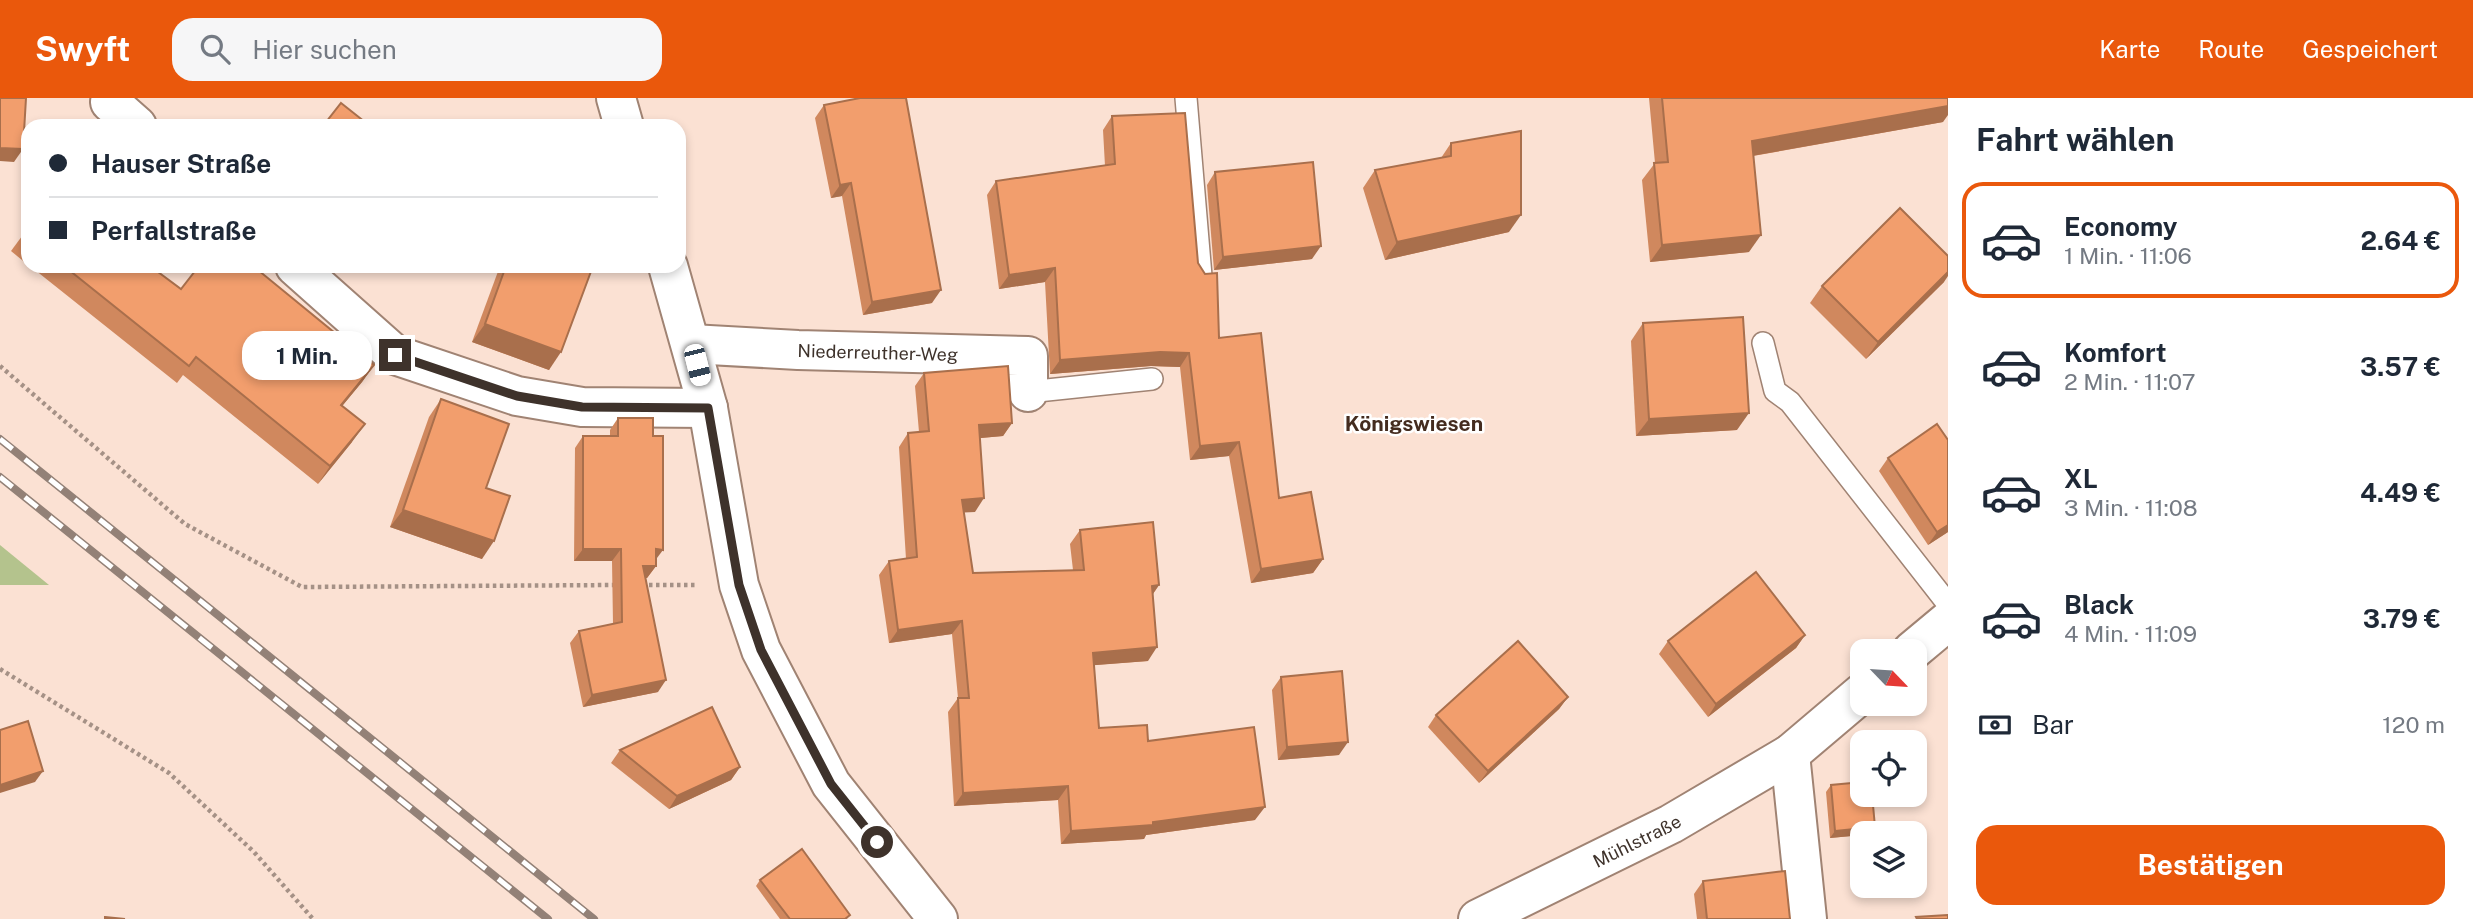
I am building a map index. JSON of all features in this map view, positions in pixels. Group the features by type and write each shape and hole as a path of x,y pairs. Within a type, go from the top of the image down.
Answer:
{"street":[{"path":"616,98 622,119"},
{"path":"303,273 395,355 517,396 582,407 708,408"},
{"path":"669,273 708,408 739,585 761,650 831,784 938,919"},
{"name":"Niederreuther-Weg","path":"691,344 798,350 1028,356 1028,393"},
{"path":"1926,639 1948,621"},
{"name":"Mühlstraße","path":"1478,919 1671,824 1790,754 1850,703"},
{"path":"1790,754 1808,919"}],"lane":[{"path":"1186,98 1201,276"},
{"path":"1763,343 1775,391 1790,402 1948,604"},
{"path":"1028,393 1152,379"}],"path":[{"path":"0,366 185,524 302,587 616,585"},
{"path":"630,585 739,585"},
{"path":"0,669 169,773 254,852 313,919"}],"green space":[{"path":"0,545 49,585 0,585"}],"building":[{"path":"0,98 26,98 25,119 21,119 21,149 0,148"},
{"path":"860,98 906,98 941,290 872,302 851,183 840,185 824,105"},
{"path":"1662,98 1948,98 1948,106 1752,141 1761,235 1662,245 1654,163 1668,162"},
{"path":"341,103 361,119 328,119"},
{"path":"1185,113 1198,263 1205,274 1217,273 1219,338 1261,333 1279,498 1311,492 1323,559 1261,569 1239,442 1200,446 1189,353 1160,352 1060,360 1055,268 1009,275 996,181 1115,164 1112,116"},
{"path":"1521,131 1521,215 1397,242 1375,170 1451,156 1451,143"},
{"path":"1313,162 1321,246 1223,257 1215,172"},
{"path":"1900,208 1948,256 1948,272 1878,342 1822,286"},
{"path":"73,273 159,273 181,289 194,273 262,273 374,365 341,405 365,424 330,466 196,357 189,366"},
{"path":"503,273 590,273 561,352 485,324"},
{"path":"1743,317 1749,413 1649,419 1643,323"},
{"path":"1008,366 1012,423 979,425 984,498 962,500 973,573 1084,570 1080,530 1153,522 1159,585 1152,586 1157,647 1093,653 1099,728 1147,725 1148,741 1254,727 1265,807 1153,822 1153,825 1071,831 1068,786 963,793 958,698 969,698 962,621 898,630 889,561 917,557 908,433 929,431 924,373"},
{"path":"441,399 509,424 486,488 510,496 494,541 403,510"},
{"path":"618,418 653,418 653,436 663,436 663,550 656,549 656,566 643,566 666,680 592,695 579,631 622,622 621,549 583,549 583,436 618,436"},
{"path":"1937,424 1948,440 1948,525 1937,532 1888,458"},
{"path":"1756,572 1805,635 1716,704 1668,641"},
{"path":"1518,641 1568,697 1488,771 1436,715"},
{"path":"1342,671 1348,742 1287,747 1281,677"},
{"path":"712,707 740,767 677,796 620,750"},
{"path":"28,721 43,771 0,785 0,730"},
{"path":"1850,783 1850,807 1873,807 1874,821 1850,821 1850,830 1835,831 1831,785"},
{"path":"802,849 850,915 845,919 790,919 760,880"},
{"path":"1785,871 1790,919 1707,919 1703,881"},
{"path":"1948,915 1948,919 1916,917"}],"railway":[{"path":"0,439 594,919"},
{"path":"0,477 548,919"}],"district":[{"name":"Königswiesen","path":"1414,423"}],"route":[{"path":"395,355 517,396 582,407 708,408 739,585 761,650 831,784 877,842"}]}
